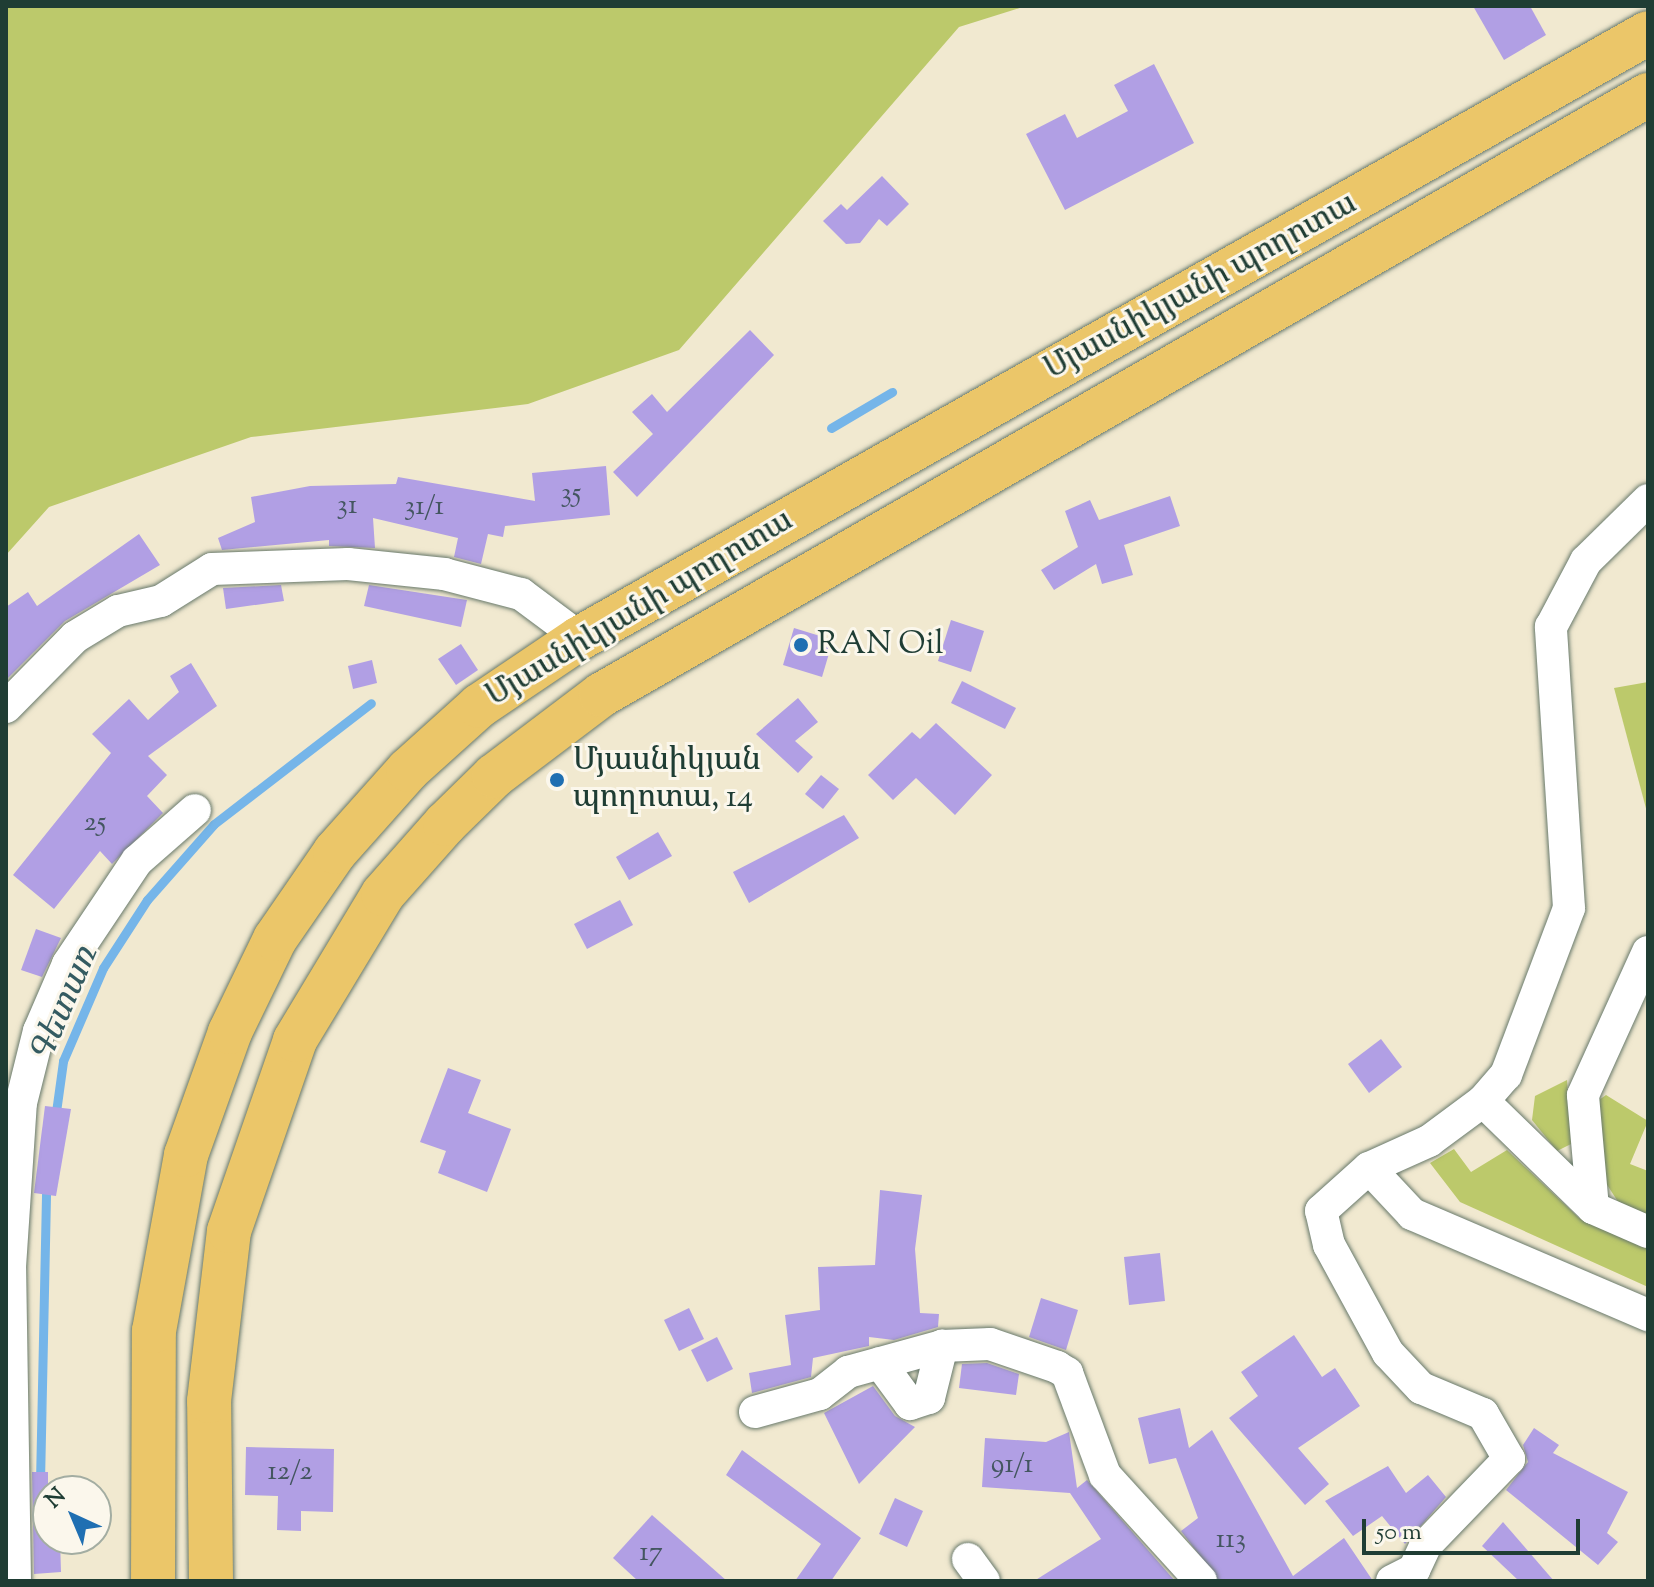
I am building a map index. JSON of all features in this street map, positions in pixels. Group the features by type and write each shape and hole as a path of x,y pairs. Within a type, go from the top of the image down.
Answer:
{"highway":[{"name":"Մյասնիկյանի պողոտա","path":"153,1581 150,1409 161,1277 186,1155 230,1032 275,939 372,807 479,706 580,638 1648,33"},
{"name":"Մյասնիկյանի պողոտա","path":"211,1581 209,1401 233,1216 289,1054 330,974 383,894 445,824 494,776 601,695 1648,95"}],"street":[{"path":"1411,1577 1425,1546 1509,1459 1483,1414 1421,1388 1388,1353 1329,1245 1321,1211 1369,1168 1429,1141 1483,1101 1506,1075 1569,908 1551,627 1586,561 1648,500"},
{"path":"6,707 75,637 118,611 161,601 212,569 348,564 444,574 521,594 580,638"},
{"path":"15,1581 10,1267 21,1103 39,1031 68,964 137,861 195,810"},
{"path":"1593,1208 1583,1095 1648,952"},
{"path":"1483,1101 1593,1208 1648,1232"},
{"path":"1369,1168 1412,1214 1648,1315"},
{"path":"755,1412 820,1394 848,1372 942,1346 990,1344 1067,1373 1105,1475 1201,1581"},
{"path":"880,1363 910,1404 929,1398 942,1346"}],"green space":[{"path":"6,6 1026,6 959,27 679,350 528,404 251,437 49,507 6,555"},
{"path":"1648,682 1648,816 1614,688"},
{"path":"1567,1080 1571,1144 1557,1151 1532,1120 1535,1096"},
{"path":"1606,1095 1648,1121 1630,1164 1648,1171 1648,1219 1622,1208 1604,1180 1599,1100"},
{"path":"1454,1149 1471,1172 1507,1150 1579,1218 1648,1248 1648,1287 1460,1202 1430,1163"}],"building":[{"path":"1473,6 1530,6 1546,35 1504,60"},
{"path":"1154,64 1194,143 1065,210 1026,134 1065,114 1077,138 1128,111 1114,85"},
{"path":"882,176 909,204 887,226 879,219 860,243 846,244 823,221 841,204 847,210"},
{"path":"750,330 774,355 637,497 613,472 653,434 632,412 652,394 667,412"},
{"path":"606,466 610,515 505,526 503,537 488,534 481,564 454,557 458,538 373,518 375,548 329,546 329,540 222,550 218,538 255,522 251,497 310,486 396,484 398,477 535,501 532,473"},
{"path":"1170,496 1180,526 1124,545 1133,575 1102,584 1096,564 1054,590 1041,570 1078,547 1065,511 1090,500 1099,520"},
{"path":"139,534 160,565 65,621 6,680 6,607 28,592 37,606"},
{"path":"281,585 284,601 226,609 223,588"},
{"path":"369,585 467,600 461,627 364,606"},
{"path":"951,620 984,631 971,672 938,661"},
{"path":"794,628 833,640 822,677 783,665"},
{"path":"461,644 478,670 456,685 438,659"},
{"path":"372,660 377,683 353,689 348,666"},
{"path":"191,663 217,706 148,756 167,775 147,796 163,813 112,864 100,851 54,909 13,875 111,753 92,734 129,699 148,720 179,692 170,676"},
{"path":"962,681 1016,708 1005,729 951,703"},
{"path":"798,698 818,722 795,741 813,757 798,773 756,734"},
{"path":"936,723 992,775 955,815 916,778 893,800 868,775 912,732 920,739"},
{"path":"821,775 839,789 823,809 805,794"},
{"path":"844,815 859,838 749,903 733,872"},
{"path":"658,832 672,856 629,880 616,857"},
{"path":"620,900 633,925 587,949 574,924"},
{"path":"36,929 61,938 42,977 21,970"},
{"path":"1381,1039 1402,1067 1369,1093 1348,1064"},
{"path":"448,1068 481,1080 468,1113 511,1129 487,1192 438,1173 446,1151 420,1142"},
{"path":"45,1106 71,1109 56,1196 34,1193"},
{"path":"880,1190 922,1195 915,1249 920,1313 939,1314 938,1327 894,1340 869,1337 869,1346 813,1358 811,1377 752,1393 749,1373 791,1365 785,1315 820,1310 818,1267 875,1265"},
{"path":"1160,1253 1165,1301 1129,1305 1124,1257"},
{"path":"1041,1298 1078,1310 1066,1350 1029,1337"},
{"path":"689,1308 704,1339 679,1351 664,1320"},
{"path":"1294,1335 1322,1377 1335,1368 1360,1406 1298,1448 1329,1484 1305,1505 1229,1418 1258,1396 1241,1372"},
{"path":"717,1337 733,1369 707,1382 691,1350"},
{"path":"987,1363 1019,1374 1016,1395 959,1388 962,1364"},
{"path":"873,1386 895,1416 915,1427 859,1484 824,1413"},
{"path":"1180,1408 1189,1448 1212,1430 1293,1576 1344,1538 1373,1581 1219,1581 1181,1531 1198,1518 1176,1458 1149,1464 1138,1418"},
{"path":"1534,1428 1559,1445 1553,1453 1628,1492 1607,1533 1618,1542 1598,1565 1506,1490 1528,1462 1523,1445"},
{"path":"1069,1432 1077,1488 1087,1480 1175,1581 1034,1581 1101,1539 1070,1493 982,1487 985,1438 1046,1442"},
{"path":"246,1447 334,1449 333,1512 301,1511 301,1531 277,1530 278,1496 245,1495"},
{"path":"742,1450 861,1538 831,1581 795,1581 821,1544 726,1475"},
{"path":"1388,1466 1406,1493 1428,1475 1446,1497 1405,1544 1382,1516 1353,1536 1325,1501"},
{"path":"32,1472 48,1472 48,1475 32,1475"},
{"path":"895,1498 923,1511 907,1547 879,1534"},
{"path":"652,1515 727,1581 638,1581 613,1558"},
{"path":"1503,1522 1554,1581 1519,1581 1482,1546"},
{"path":"34,1555 60,1555 61,1572 34,1574"}],"waterway":[{"name":"Գետառ","path":"831,428 892,392"},
{"name":"Գետառ","path":"55,1119 63,1061 103,968 147,900 214,824 371,703"},
{"name":"Գետառ","path":"40,1475 46,1185"}],"place":[{"name":"RAN Oil","path":"801,645"},
{"name":"Մյասնիկյան պողոտա, 14","path":"557,780"}]}
